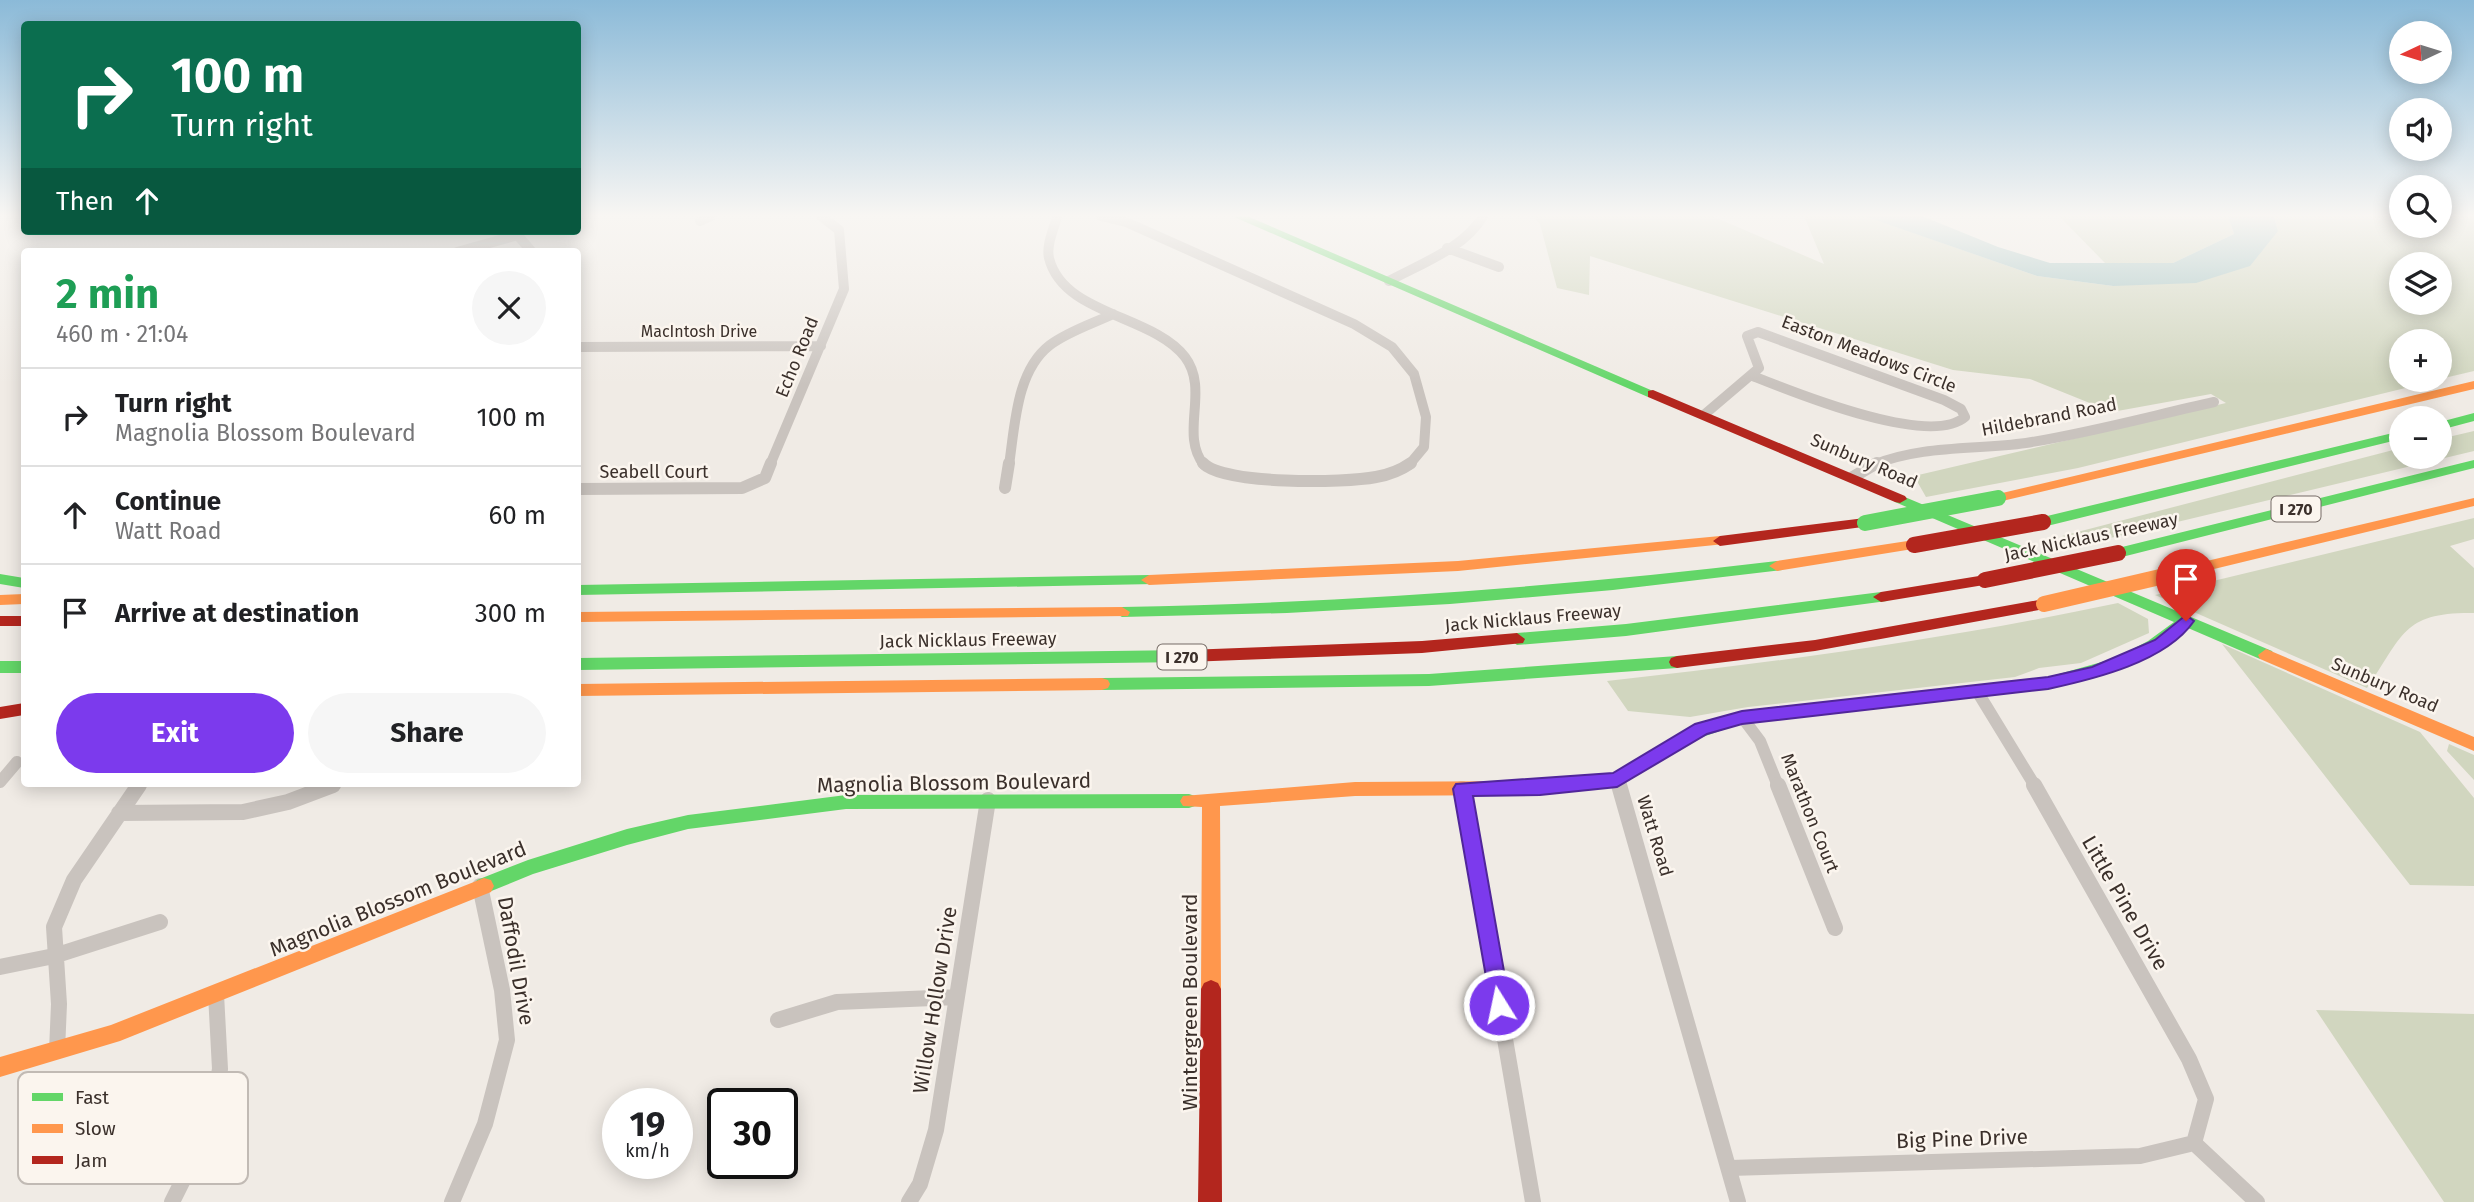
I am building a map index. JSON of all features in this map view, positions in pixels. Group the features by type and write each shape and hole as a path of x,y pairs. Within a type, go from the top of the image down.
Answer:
{"main road":[{"name":"Sunbury Road","path":"1368,272 2474,744"},
{"path":"581,590 1034,583 1403,570 1648,549 1864,523 1998,498 2474,386"},
{"path":"2452,423 2474,417"},
{"name":"Jack Nicklaus Freeway","path":"581,617 1237,611 1411,604 1615,587 1820,561 2043,522 2389,438"},
{"name":"Jack Nicklaus Freeway","path":"581,664 1156,657 1422,647 1626,630 1855,601 1985,580 2118,553 2474,464"},
{"path":"581,690 1429,680 1715,659 1923,627 2043,604 2474,502"},
{"path":"0,579 21,582"},
{"path":"0,600 21,599"},
{"path":"0,621 21,621"},
{"name":"Watt Road","path":"1617,780 1701,729 1742,717 2048,683 2096,673 2161,644 2186,621"},
{"path":"0,667 21,667"},
{"path":"0,699 21,699"},
{"path":"0,713 21,710"},
{"name":"Magnolia Blossom Boulevard","path":"0,1067 57,1051 216,995 480,886 627,837 688,822 846,802 1211,802 1355,789 1540,788 1617,780"},
{"name":"Wintergreen Boulevard","path":"1210,1202 1211,802"}],"street":[{"name":"Echo Road","path":"730,489 754,485 771,470 844,289 843,272"},
{"path":"1056,272 1062,285 1170,342 1190,358 1196,379 1193,445 1197,457 1208,468 1228,476 1252,478 1361,479 1379,477 1409,465 1424,448 1429,432 1421,390 1402,356 1364,329 1237,272"},
{"path":"1389,281 1405,272"},
{"path":"1005,488 1026,382 1033,361 1053,343 1112,313"},
{"name":"Easton Meadows Circle","path":"1758,332 1944,400 1961,409 1965,417 1958,423 1934,424 1866,419 1753,376 1759,368 1758,358 1747,336 1758,332"},
{"name":"MacIntosh Drive","path":"581,347 821,346"},
{"path":"1705,414 1753,376"},
{"name":"Hildebrand Road","path":"1853,477 1866,467 1900,454 2004,446 2214,402"},
{"name":"Seabell Court","path":"581,489 730,489"},
{"name":"Little Pine Drive","path":"1976,691 2003,732 2189,1059 2206,1099 2194,1143"},
{"name":"Marathon Court","path":"1742,717 1760,741 1835,928"},
{"path":"0,762 21,762"},
{"path":"0,782 21,762"},
{"name":"Watt Road","path":"1617,780 1629,811 1738,1202"},
{"path":"57,1051 59,1004 54,927 74,880 137,787"},
{"path":"119,813 243,812 288,802 327,787"},
{"path":"1462,789 1533,1202"},
{"name":"Willow Hollow Drive","path":"909,1202 920,1184 936,1130 988,800"},
{"name":"Daffodil Drive","path":"452,1202 485,1124 507,1040 502,990 480,886"},
{"path":"0,967 54,956 160,922"},
{"path":"216,995 219,1072"},
{"path":"778,1020 837,1002 957,998"},
{"path":"2194,1143 2257,1202"},
{"name":"Big Pine Drive","path":"1730,1168 2140,1156 2194,1143"},
{"path":"172,1202 181,1184"}],"green space":[{"path":"1553,272 1590,272 1589,295 1557,288"},
{"path":"1641,272 2026,272 2113,286 2155,272 2389,272 2389,315 2452,315 2452,272 2474,272 2474,371 2452,376 2452,329 2389,329 2389,392 2078,468 1926,497 1914,476 2226,403 2211,394 2112,412 2030,379 1953,370"},
{"path":"2474,431 2474,451 2452,456 2452,436"},
{"path":"2389,451 2389,469 2399,469 2081,545 2062,536"},
{"path":"2474,518 2474,539 2450,546 2474,568 2474,613 2451,614 2419,622 2398,640 2367,688 2155,595"},
{"path":"2118,603 2148,619 2149,633 2081,663 2039,668 2015,677 1748,707 1690,717 1628,711 1607,681 1864,648 1991,628"},
{"path":"2222,644 2420,732 2474,798 2474,886 2410,885"},
{"path":"2449,744 2474,755 2474,780 2447,751"},
{"path":"2316,1010 2474,1014 2474,1202 2444,1202"}],"water":[{"path":"2026,272 2231,272 2196,283 2113,286"}],"traffic: fast":[{"path":"1368,272 1653,394"},
{"path":"2452,423 2474,417"},
{"path":"2043,522 2389,438"},
{"path":"2118,553 2474,464"},
{"path":"1865,523 1998,498"},
{"path":"1900,499 2266,655"},
{"path":"1122,612 1287,608 1450,599 1613,585 1777,566"},
{"path":"0,579 21,582"},
{"path":"581,590 1149,580"},
{"path":"1517,639 1626,630 1881,597"},
{"path":"1691,735 1742,717 2048,683 2122,662 2154,645 2186,621"},
{"path":"581,664 1187,656"},
{"path":"1102,684 1429,680 1677,662"},
{"path":"0,667 21,667"},
{"path":"484,886 528,868 627,837 688,822 846,802 1189,801"}],"traffic: slow":[{"path":"1998,498 2474,385"},
{"path":"2173,574 2474,502"},
{"path":"1149,580 1458,566 1720,541"},
{"path":"1777,566 1914,545"},
{"path":"2044,604 2173,574"},
{"path":"0,600 21,599"},
{"path":"581,617 1122,612"},
{"path":"2266,655 2474,744"},
{"path":"581,690 1102,684"},
{"path":"1189,801 1355,789 1540,788 1617,780 1691,735"},
{"path":"1211,801 1211,989"},
{"path":"0,1067 112,1034 484,886"}],"traffic: jam":[{"path":"1653,394 1900,499"},
{"path":"1914,545 2043,522"},
{"path":"1720,541 1865,523"},
{"path":"1985,580 2118,553"},
{"path":"1881,597 1985,580"},
{"path":"1677,662 1815,646 2044,604"},
{"path":"0,621 21,621"},
{"path":"1187,656 1422,647 1517,639"},
{"path":"0,713 21,710"},
{"path":"1210,1202 1211,989"}],"route":[{"path":"1499,1005 1462,789 1540,788 1617,780 1701,729 1742,717 2048,683 2096,673 2161,644 2186,621"}]}
